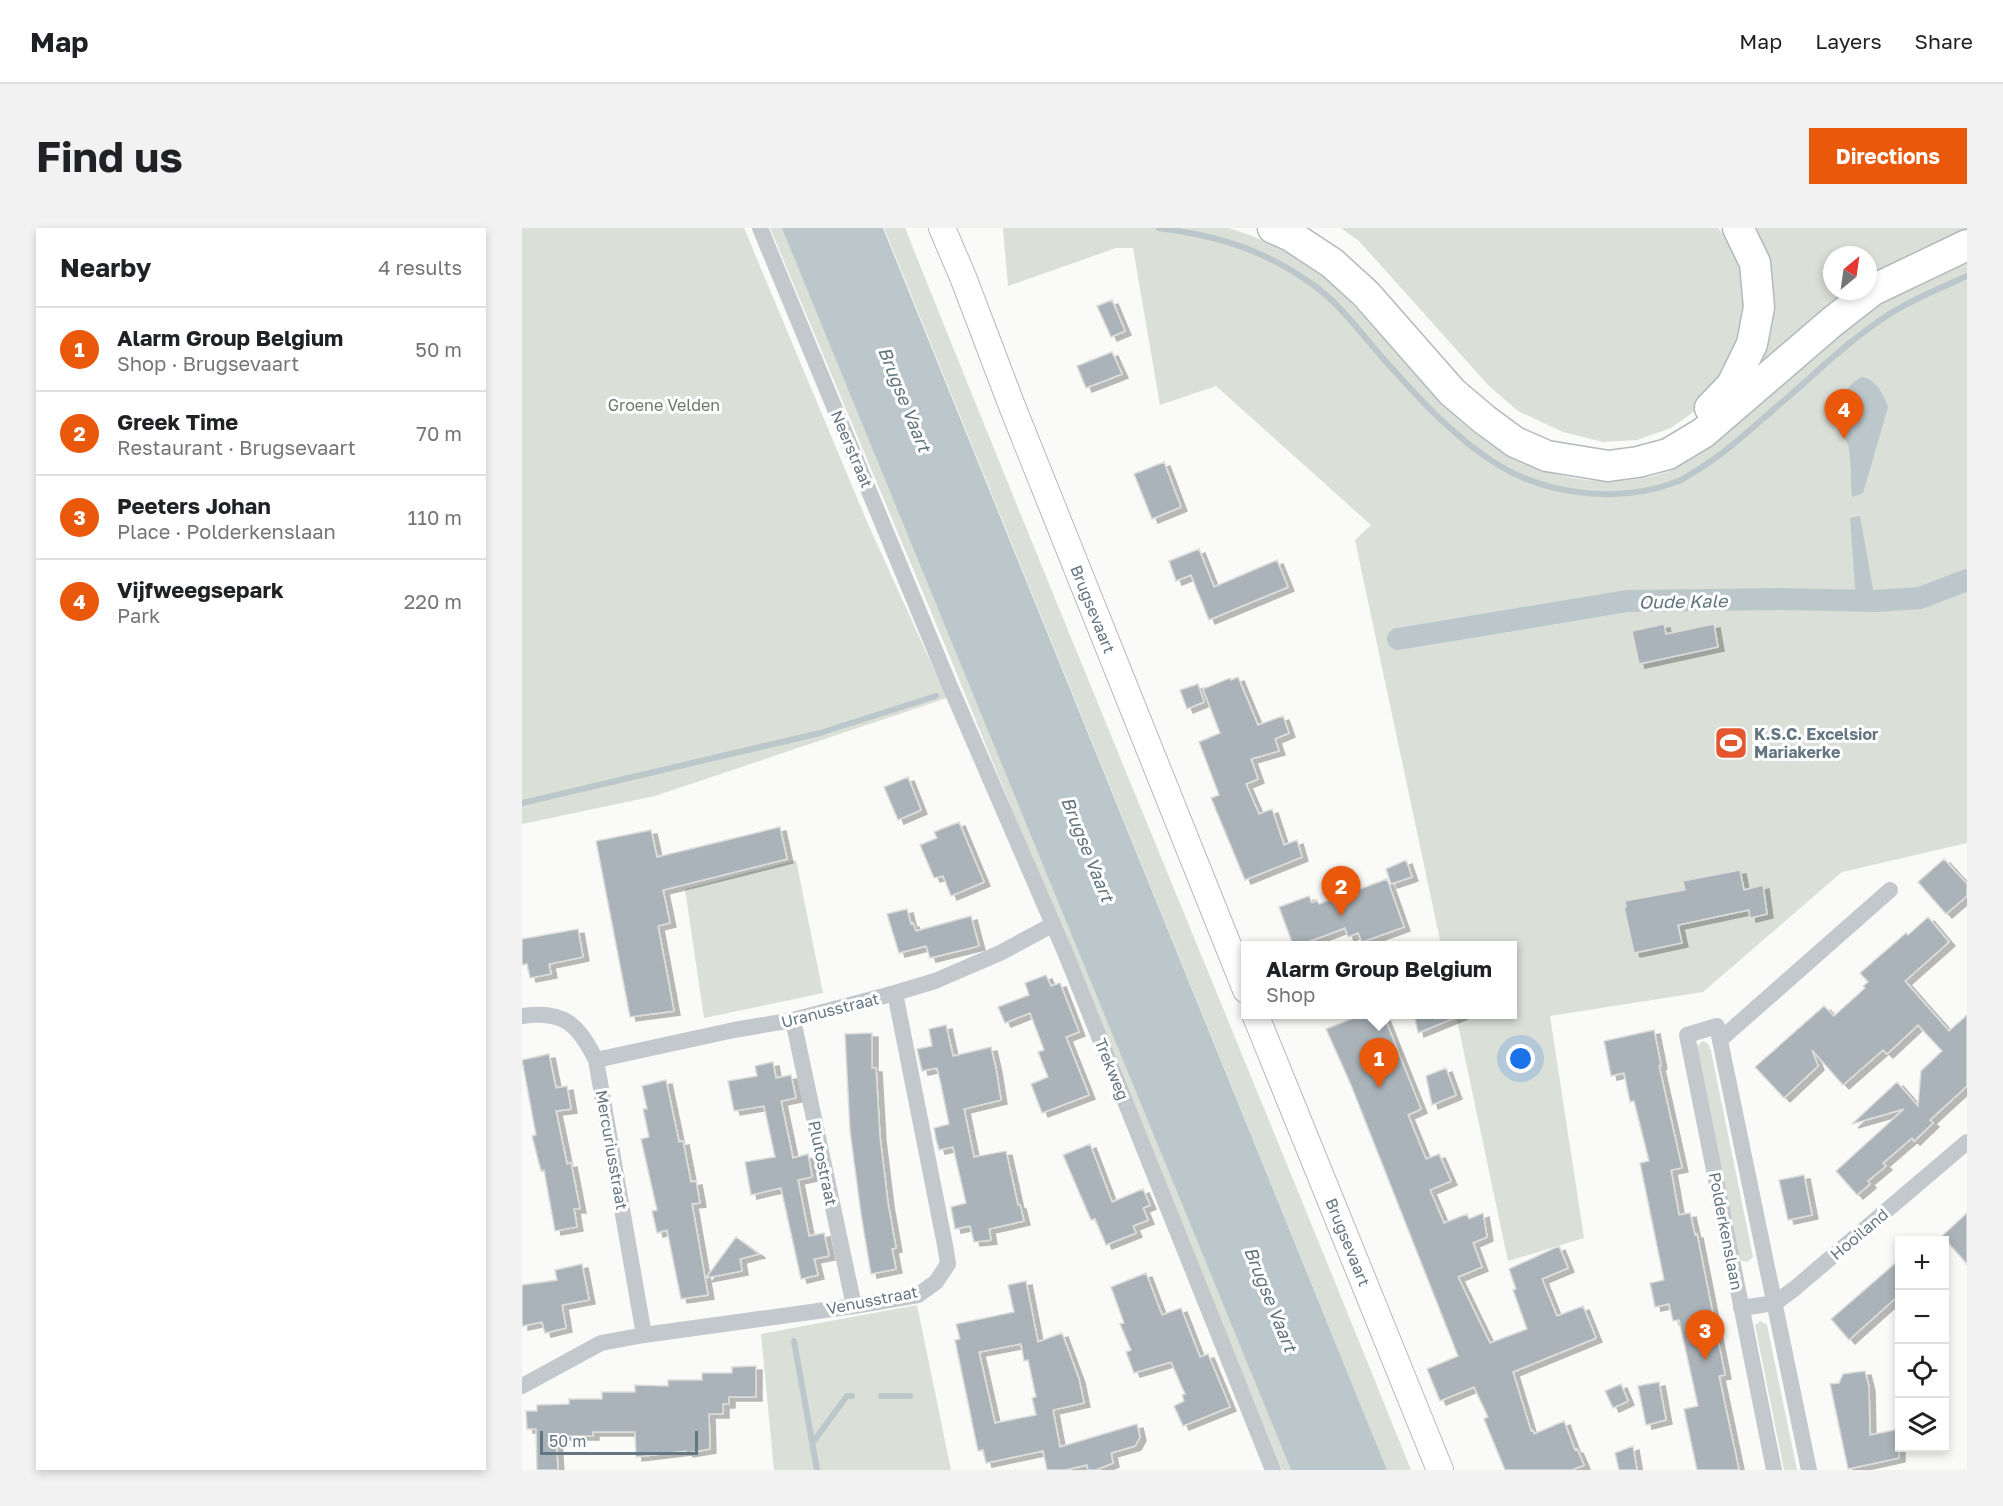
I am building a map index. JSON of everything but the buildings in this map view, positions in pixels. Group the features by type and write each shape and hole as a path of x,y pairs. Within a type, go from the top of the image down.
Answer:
{"highway":[{"path":"1273,228 1291,236 1332,263 1366,294 1452,392 1515,442 1547,456 1608,466 1638,462 1668,454 1703,433 1832,322 1873,290 1967,245"},
{"path":"1310,228 1351,257 1462,382 1493,409 1522,429 1551,442 1607,452 1663,441 1694,422 1732,385 1752,344 1759,307 1755,263 1738,228"}],"main road":[{"name":"Brugsevaart","path":"942,228 1241,980"},
{"name":"Brugsevaart","path":"1257,1019 1440,1470"}],"street":[{"name":"Neerstraat","path":"760,228 945,670"},
{"name":"Trekweg","path":"945,670 1069,963 1273,1470"},
{"path":"1721,1039 1890,890"},
{"name":"Uranusstraat","path":"596,1060 734,1030 793,1020 895,993 935,981 1000,954 1052,925"},
{"name":"Venusstraat","path":"522,1386 601,1343 918,1295 936,1282 948,1264 895,993"},
{"name":"Mercuriusstraat","path":"522,1017 543,1013 568,1021 588,1042 596,1060 644,1335"},
{"name":"Plutostraat","path":"793,1020 854,1306"},
{"name":"Polderkenslaan","path":"1774,1470 1687,1035 1717,1026 1809,1470"},
{"name":"Hooiland","path":"1741,1308 1775,1303 1967,1142"}],"green space":[{"name":"Groene Velden","path":"522,228 744,228 868,524 947,698 655,796 522,824"},
{"path":"770,228 783,228 1291,1470 1282,1470 947,650"},
{"path":"884,228 905,228 1411,1470 1387,1470"},
{"path":"1003,228 1228,228 1291,254 1324,277 1355,307 1440,401 1471,429 1505,453 1543,470 1587,480 1620,481 1666,472 1697,456 1874,309 1912,287 1967,263 1967,843 1842,872 1703,992 1550,1016 1584,1238 1508,1261 1457,1019 1517,1019 1517,941 1440,941 1355,540 1371,525 1216,386 1160,405 1133,248 1116,248 1008,286"},
{"path":"1341,228 1718,228 1727,239 1743,278 1743,315 1740,338 1732,362 1699,408 1671,428 1637,440 1603,442 1563,432 1518,411 1489,386 1359,241"},
{"path":"1752,228 1967,228 1967,241 1877,284 1877,246 1823,246 1823,300 1852,300 1745,387"},
{"path":"796,860 823,993 704,1018 685,889"},
{"path":"1703,1041 1708,1044 1711,1051 1753,1257 1747,1262 1739,1260 1696,1047"},
{"path":"917,1305 951,1470 774,1470 761,1334"},
{"path":"1761,1321 1767,1325 1797,1470 1784,1470 1755,1325"}],"water":[{"name":"Brugse Vaart","path":"782,228 883,228 1387,1470 1291,1470"},
{"path":"1862,377 1875,384 1888,407 1863,493 1852,497 1849,449 1838,429 1837,414 1845,392"},
{"path":"1860,516 1875,601 1856,600 1850,518"}],"waterway":[{"path":"1159,228 1201,235 1239,246 1294,272 1323,292 1414,393 1441,420 1484,456 1542,485 1588,493 1635,492 1681,480 1731,446 1875,324 1907,304 1967,276"},
{"name":"Oude Kale","path":"1398,639 1627,601 1783,599 1875,601 1920,598 1967,580"},
{"path":"522,803 820,733 936,696"},
{"path":"794,1341 817,1470"},
{"path":"813,1442 847,1396 852,1396"},
{"path":"881,1396 910,1396"}],"place":[{"name":"Vijfweegsepark","path":"1844,439"},
{"name":"K.S.C. Excelsior Mariakerke","path":"1731,743"},
{"name":"Greek Time","path":"1341,916"},
{"name":"Alarm Group Belgium","path":"1379,1088"},
{"name":"Peeters Johan","path":"1705,1360"}]}
